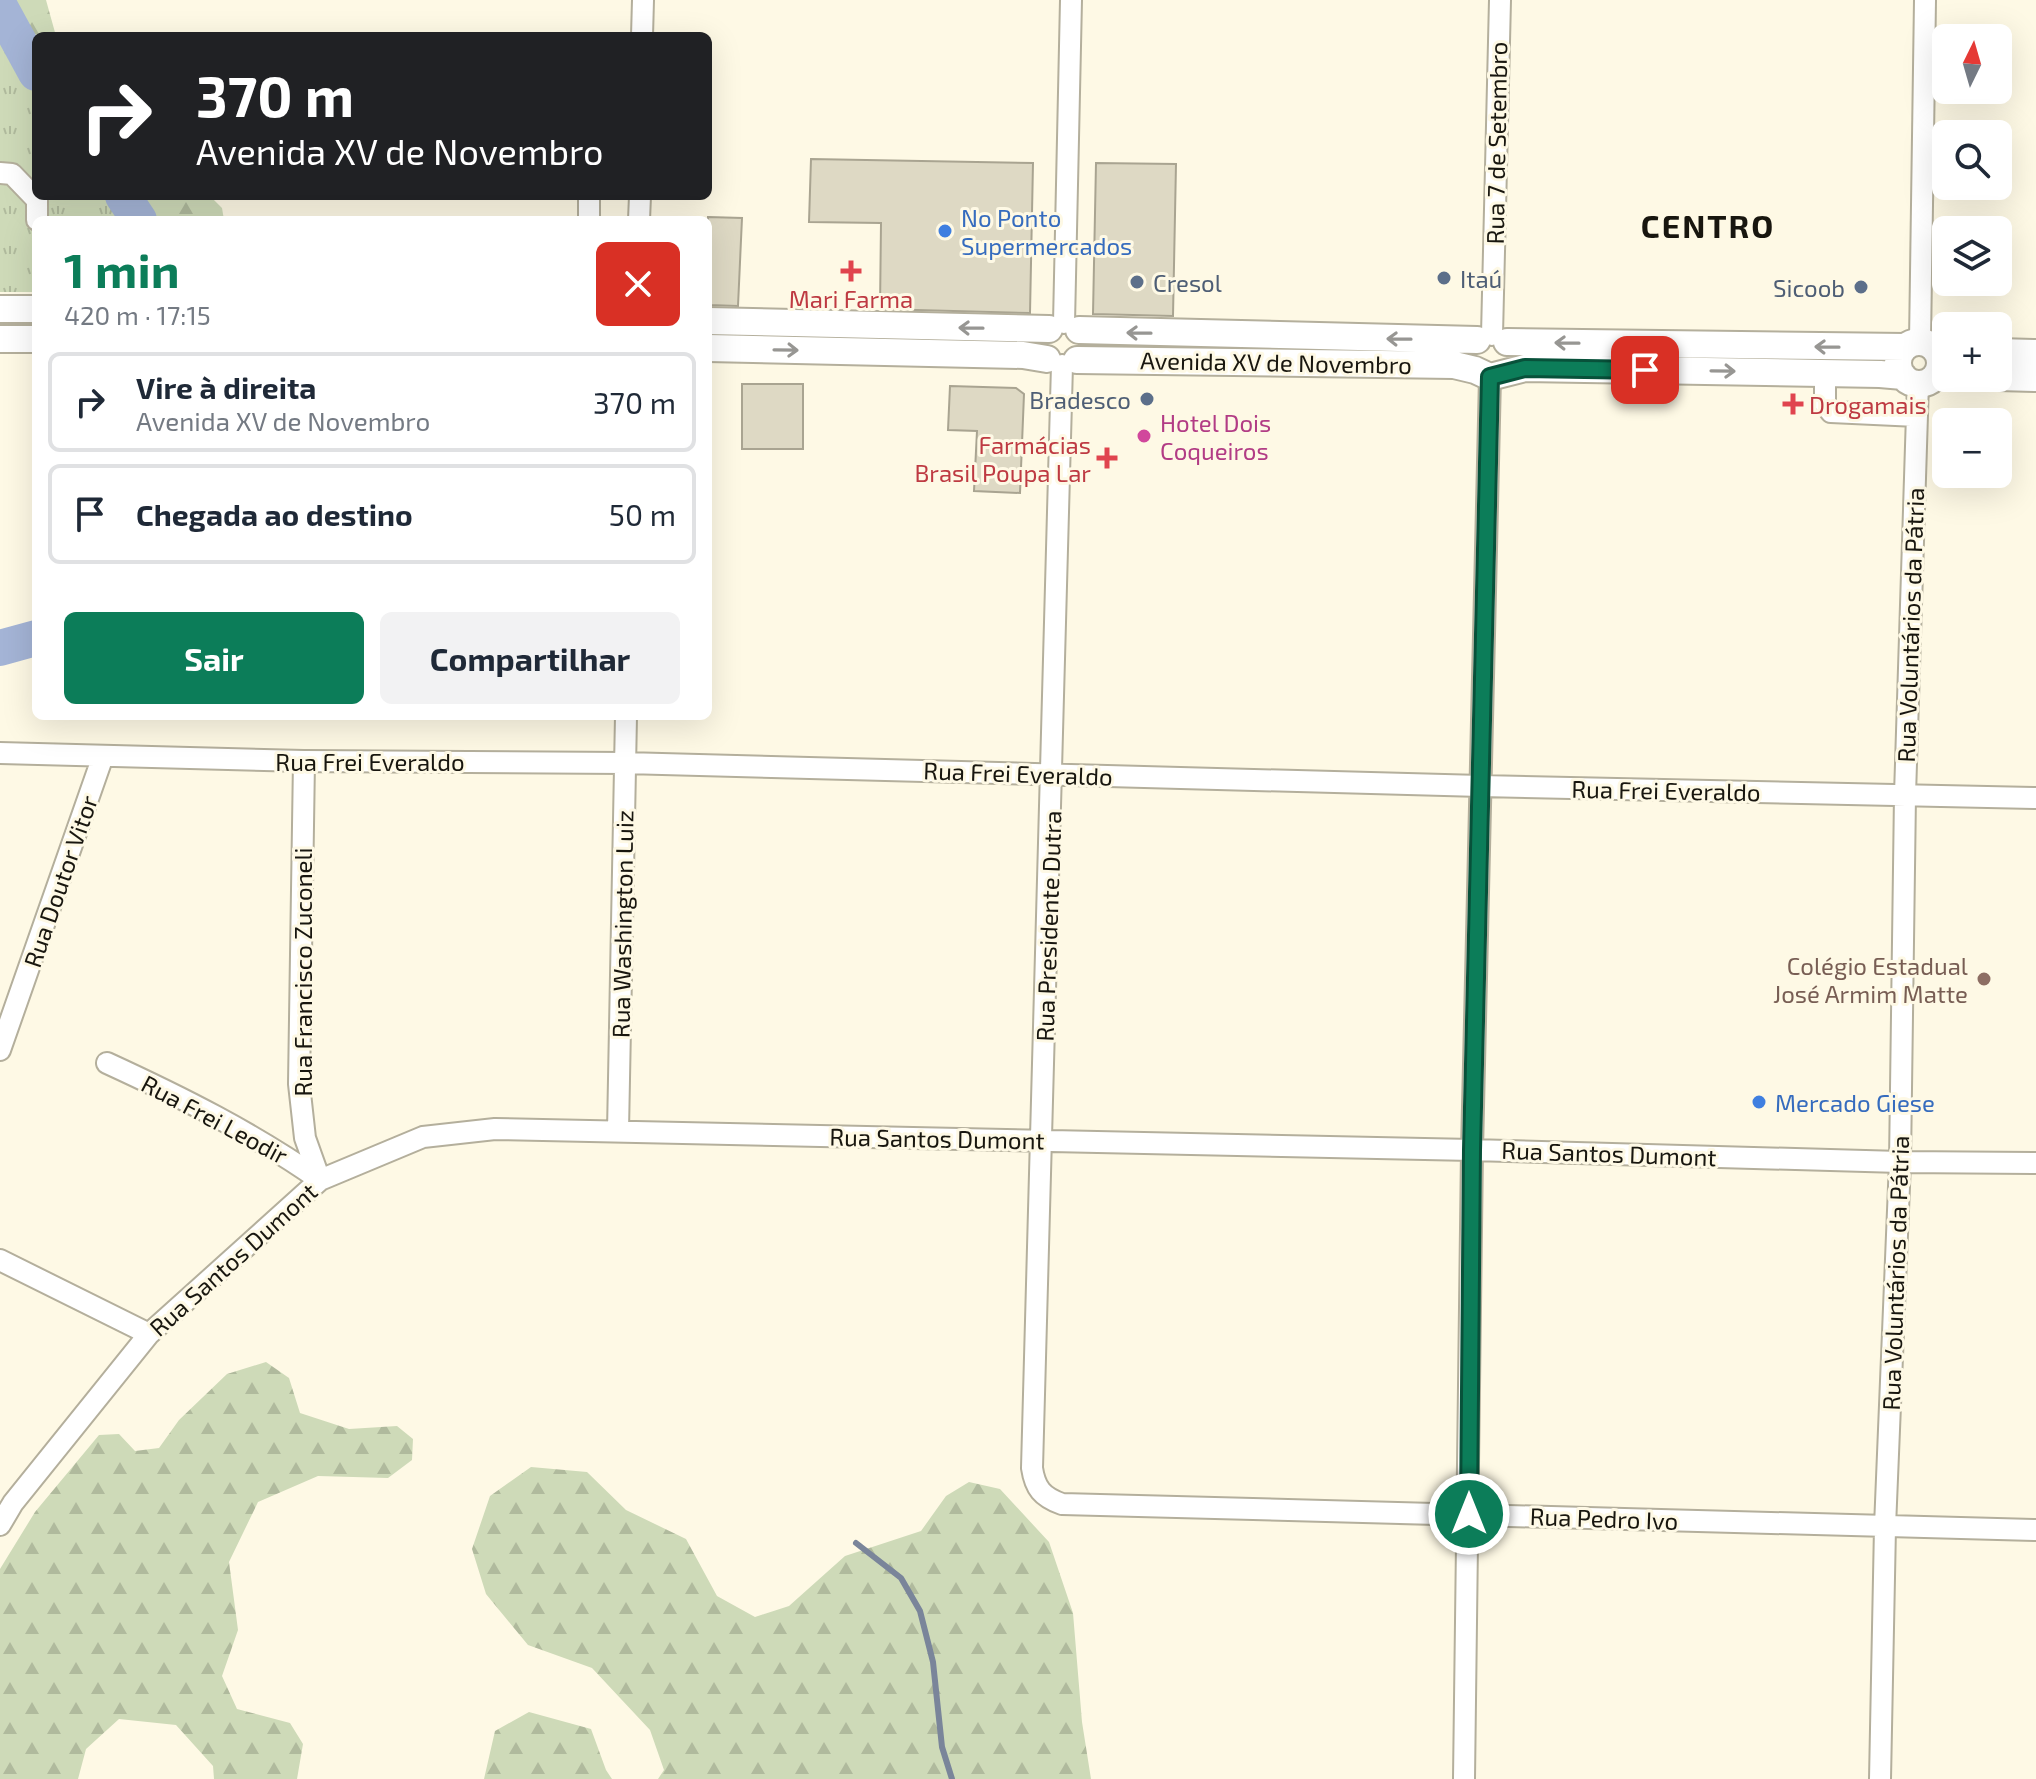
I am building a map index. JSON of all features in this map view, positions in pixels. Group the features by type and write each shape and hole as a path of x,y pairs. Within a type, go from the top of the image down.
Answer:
{"main road":[{"path":"0,309 32,309"},
{"name":"Avenida XV de Novembro","path":"712,321 1926,347"},
{"path":"1064,328 1084,345 1062,361 1042,343 1064,328"},
{"path":"0,339 32,339"},
{"path":"1492,339 1512,357 1490,373 1470,355 1492,339"},
{"path":"1926,347 1940,364 1925,379 1898,361 1926,347"},
{"name":"Avenida XV de Novembro","path":"712,348 1023,355 1062,361 1454,365 1490,373 1525,368 1825,373 1925,379"},
{"path":"2012,352 2036,353"},
{"path":"2012,377 2036,378"}],"street":[{"path":"642,32 643,0"},
{"path":"1064,328 1071,0"},
{"name":"Rua 7 de Setembro","path":"1492,339 1500,0"},
{"path":"1925,0 1926,347"},
{"path":"0,173 12,174 32,195"},
{"name":"Rua Presidente Dutra","path":"1035,1486 1032,1468 1062,361"},
{"path":"1464,1779 1472,1150 1490,373"},
{"path":"1825,373 1825,404 1831,412 1917,416"},
{"name":"Rua Voluntários da Pátria","path":"1880,1779 1885,1527 1900,1162 1905,795 1917,416 1925,379"},
{"name":"Rua Washington Luiz","path":"618,1131 626,720"},
{"name":"Rua Frei Everaldo","path":"0,753 304,761 625,763 2036,798"},
{"name":"Rua Doutor Vitor","path":"0,1050 103,756"},
{"name":"Rua Francisco Zuconeli","path":"304,761 299,1084 305,1138 320,1180"},
{"name":"Rua Frei Leodir","path":"107,1063 207,1110 320,1180"},
{"name":"Rua Santos Dumont","path":"0,1525 13,1503 149,1334 320,1180 423,1137 495,1129 2036,1163"},
{"path":"0,1260 149,1334"},
{"name":"Rua Pedro Ivo","path":"1035,1486 1049,1499 1062,1504 2036,1530"}],"green space":[{"path":"0,0 46,0 55,32 32,32 32,111 0,63"},
{"path":"0,21 32,82 32,200 116,200 127,216 32,216 32,292 0,292"},
{"path":"93,200 214,200 222,208 223,216 107,216"},
{"path":"266,1362 289,1378 300,1413 349,1429 397,1426 413,1439 412,1460 388,1478 318,1476 258,1502 229,1562 238,1630 222,1676 237,1709 290,1723 303,1744 297,1779 214,1779 213,1766 176,1725 119,1719 86,1749 78,1779 0,1779 0,1569 35,1512 99,1435 119,1434 135,1451 159,1448 179,1420 227,1374"},
{"path":"531,1467 587,1472 626,1510 686,1539 717,1596 755,1617 789,1606 845,1556 921,1531 946,1496 969,1482 1000,1489 1049,1542 1073,1613 1082,1722 1091,1779 658,1779 664,1770 650,1730 592,1668 528,1645 486,1594 472,1549 490,1496"},
{"path":"529,1712 591,1729 612,1779 484,1779 495,1731"}],"building":[{"path":"811,159 1033,163 1030,313 880,309 881,223 809,222"},
{"path":"1096,163 1176,164 1173,316 1093,314"},
{"path":"712,217 742,218 738,306 712,305"},
{"path":"742,384 803,384 803,449 742,449"},
{"path":"950,386 1016,388 1024,394 1020,493 974,491 977,431 948,430"}],"waterway":[{"path":"0,7 32,66"},
{"path":"126,200 136,216"},
{"path":"0,648 32,639"},
{"path":"856,1543 901,1578 920,1611 933,1662 942,1747 952,1779"}],"place":[{"name":"No Ponto Supermercados","path":"945,231"},
{"name":"Mari Farma","path":"851,271"},
{"name":"Itaú","path":"1444,278"},
{"name":"Cresol","path":"1137,282"},
{"name":"Sicoob","path":"1861,287"},
{"name":"Bradesco","path":"1147,399"},
{"name":"Drogamais","path":"1793,404"},
{"name":"Hotel Dois Coqueiros","path":"1144,436"},
{"name":"Farmácias Brasil Poupa Lar","path":"1107,458"},
{"name":"Colégio Estadual José Armim Matte","path":"1984,979"},
{"name":"Mercado Giese","path":"1759,1102"}],"district":[{"name":"CENTRO","path":"1708,225"}],"route":[{"path":"1469,1514 1472,1150 1490,377 1525,368 1645,370"}]}
